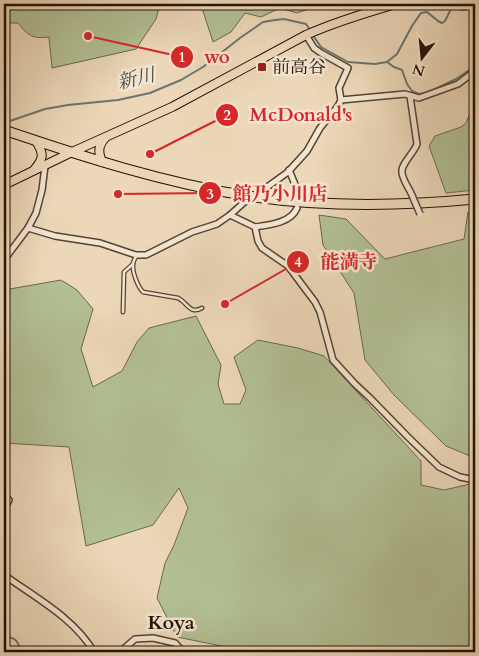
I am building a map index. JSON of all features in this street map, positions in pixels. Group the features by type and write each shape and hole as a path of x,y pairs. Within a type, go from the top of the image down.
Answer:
{"highway":[{"path":"4,130 70,153 146,175 187,185 255,197 310,202 380,204 475,199"}],"main road":[{"path":"4,184 172,107 306,35 350,18 396,4"},
{"path":"102,162 98,152 105,138"},
{"path":"33,171 39,163 42,153 36,141"}],"street":[{"path":"28,228 55,236 100,243 136,255 146,255 192,232 217,224 230,215 290,170 307,151 320,128 341,100 339,88 348,68 314,48 306,35"},
{"path":"341,100 397,94 419,98 458,84 475,71"},
{"path":"410,96 417,144 401,172 421,217"},
{"path":"4,260 28,228 36,212 42,190 45,166"},
{"path":"290,170 299,194"},
{"path":"230,215 255,227 285,220 293,215 297,208"},
{"path":"255,227 258,241 262,248 288,266 315,302 320,312 333,360 439,467 460,477 475,480"},
{"path":"4,495 9,500 4,508"},
{"path":"4,575 66,619 94,652"},
{"path":"119,652 135,639 153,638 175,643 183,652"}],"lane":[{"path":"123,312 124,272 133,264 136,255"},
{"path":"133,264 137,283 143,292 178,298 183,300 193,311 202,308"}],"green space":[{"path":"4,4 160,4 156,19 136,49 52,68 49,37 31,36 18,23 4,23"},
{"path":"207,4 342,4 320,5 297,13 280,8 261,17 245,13 231,32 213,42 203,11"},
{"path":"475,101 475,190 446,193 429,146 435,136 461,127 466,123"},
{"path":"468,212 475,213 475,458 446,446 394,395 365,360 354,293 323,245 319,215 346,219 385,259 464,239"},
{"path":"61,280 77,290 93,309 81,349 93,387 122,371 137,342 149,328 196,316 221,365 218,384 224,404 240,404 246,390 234,357 258,340 298,348 324,356 421,461 421,485 444,490 470,484 475,487 475,652 251,652 177,637 157,598 165,563 188,508 179,488 153,525 86,546 69,447 4,443 4,290"}],"waterway":[{"path":"312,34 321,47 348,62 375,64 387,62 397,54 421,13 427,12 442,23 451,9 465,10 472,4"},
{"name":"新川","path":"7,122 45,109 118,100 150,93 181,80 203,67 263,22 284,19 306,24 310,30"},
{"path":"387,62 402,70 407,84 412,91 419,94 427,93 456,79 475,66"},
{"path":"4,637 16,640 21,652"}],"place":[{"name":"wo","path":"88,36"},
{"name":"前高谷","path":"262,67"},
{"name":"McDonald's","path":"150,154"},
{"name":"館乃小川店","path":"118,194"},
{"name":"能満寺","path":"225,304"}],"district":[{"name":"Koya","path":"171,622"}]}
